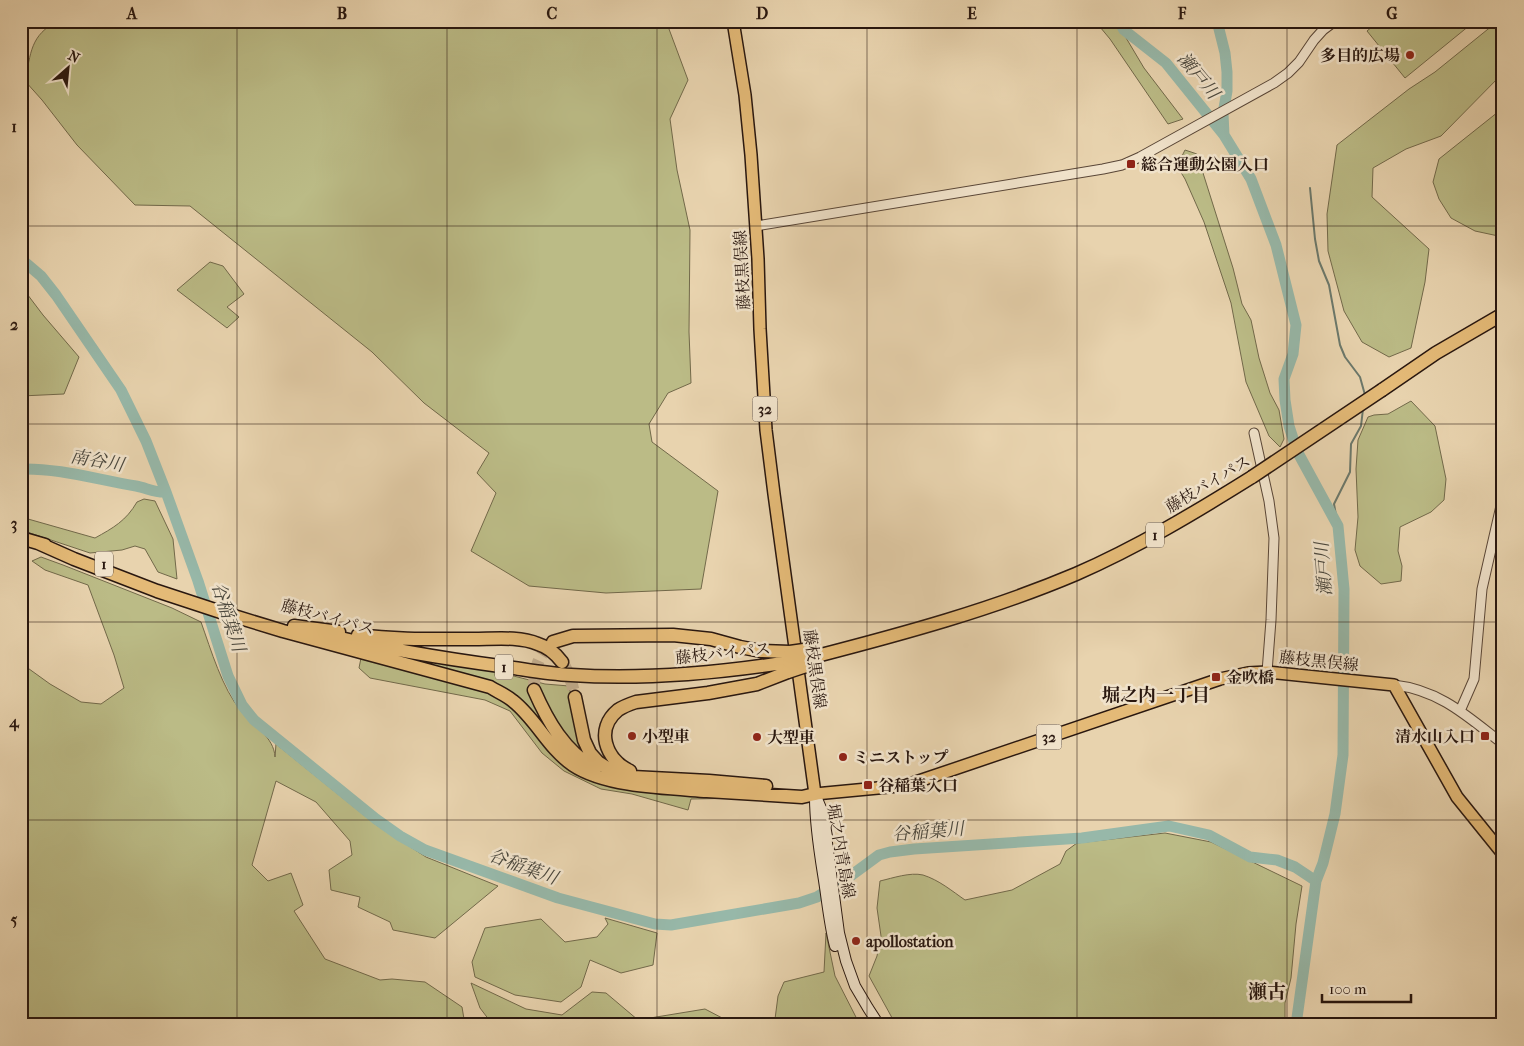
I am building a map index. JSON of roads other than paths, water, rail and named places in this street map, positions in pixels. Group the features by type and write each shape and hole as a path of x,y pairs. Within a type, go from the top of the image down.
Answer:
{"highway":[{"name":"藤枝バイパス","path":"21,538 117,568 188,597 224,609 422,656 572,675 634,676 689,674 789,662 919,630 1017,597 1078,573 1146,540 1252,477 1436,353 1503,314"},
{"name":"藤枝バイパス","path":"1382,390 1463,344 1503,325"},
{"name":"1","path":"224,609 292,634 490,688 514,702 555,750 574,765 599,777 625,783 709,781 800,789 815,794"},
{"name":"1","path":"294,626 372,637 527,641 549,649 562,662"},
{"name":"1","path":"552,642 572,636 672,635 711,639 754,650 789,662"},
{"name":"1","path":"648,781 620,766 612,759 607,749 605,738 607,726 617,711 636,702 708,693 756,684 789,662"},
{"name":"1","path":"534,690 553,728 574,753 587,764 604,774 625,783"},
{"name":"1","path":"575,697 584,740 590,753 598,762 618,773 680,789 802,797 815,794"}],"main road":[{"name":"藤枝黒俣線","path":"733,21 747,110 756,226 760,329 768,440 815,794 910,784 1220,679 1248,673 1280,673 1394,685"},
{"path":"1394,685 1457,798 1503,854"},
{"name":"堀之内青島線","path":"815,794 815,813 830,897 832,934 840,964 850,989 870,1025"},
{"name":"堀之内青島線","path":"830,897 846,961 855,986 879,1025"}],"street":[{"path":"756,226 1103,170 1131,161 1167,143 1288,73 1299,62 1314,40 1335,21"},
{"path":"1254,433 1270,501 1274,538 1267,672"},
{"path":"1460,711 1474,679 1482,589 1503,497"},
{"path":"1394,685 1409,686 1432,694 1460,711 1503,744"}],"waterway":[{"name":"瀬戸川","path":"1119,21 1124,30 1166,63 1224,135 1251,179 1276,245 1296,325 1293,354 1284,379 1289,426 1297,451 1338,526 1344,589 1343,755 1335,814 1323,863 1316,881 1296,1025"},
{"name":"瀬戸川","path":"1217,21 1225,53 1227,72 1227,91 1223,114 1224,135"},
{"path":"1310,188 1319,261 1329,285 1340,345 1345,357 1360,377 1365,395"},
{"name":"谷稲葉川","path":"21,259 41,276 56,295 121,390 146,441 166,492 198,581 228,676 242,705 254,720 376,819 400,836 425,850 558,898 655,924 671,925 799,903 817,897 879,855 890,852 1082,838 1169,826 1209,835 1250,857 1277,860 1295,867 1316,881"},
{"path":"1338,526 1334,504 1350,472 1351,444 1361,426 1363,409"},
{"name":"南谷川","path":"21,469 65,472 166,492"}],"tunnel":[{"path":"534,690 535,676 540,658 553,642"},
{"path":"562,662 569,674 575,697"}],"place":[{"name":"多目的広場","path":"1410,55"},
{"name":"総合運動公園入口","path":"1131,164"},
{"name":"金吹橋","path":"1216,677"},
{"name":"小型車","path":"632,736"},
{"name":"清水山入口","path":"1485,736"},
{"name":"大型車","path":"757,737"},
{"name":"ミニストップ","path":"843,757"},
{"name":"谷稲葉入口","path":"868,785"},
{"name":"apollostation","path":"856,941"}],"district":[{"name":"堀之内一丁目","path":"1156,695"},
{"name":"瀬古","path":"1267,992"}]}
